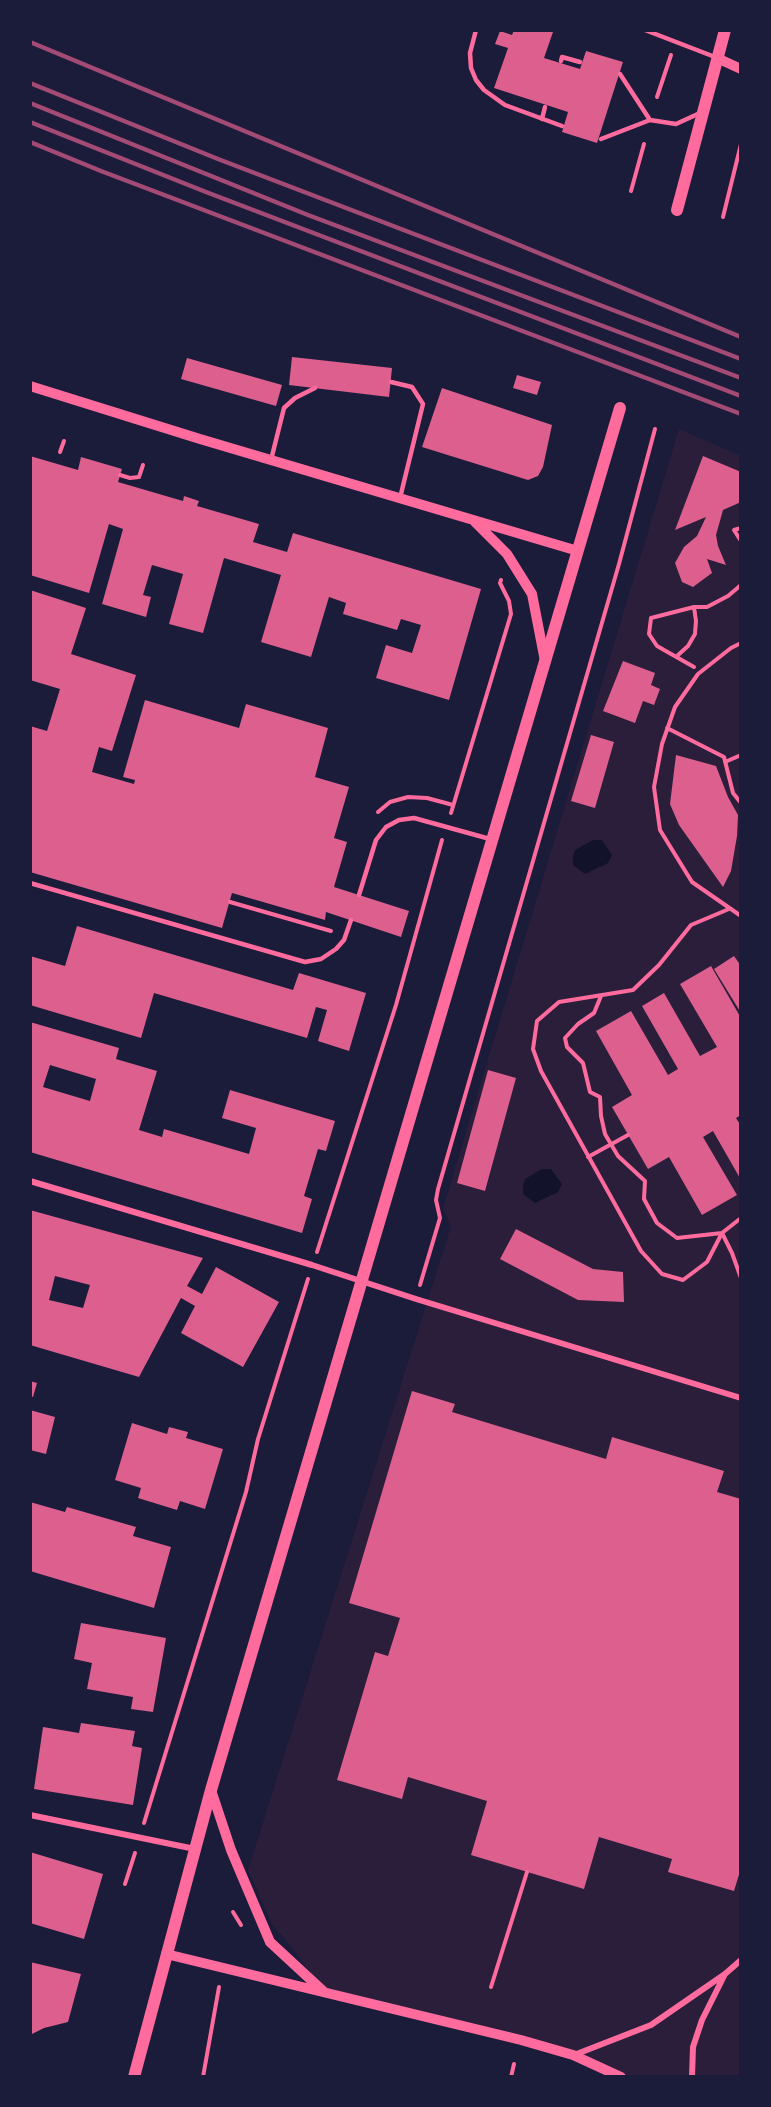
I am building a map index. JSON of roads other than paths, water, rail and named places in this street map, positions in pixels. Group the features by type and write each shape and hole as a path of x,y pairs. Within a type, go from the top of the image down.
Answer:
{"main road":[{"path":"677,210 725,30"},
{"path":"133,2076 211,1790 620,408"}],"street":[{"path":"717,58 741,69"},
{"path":"30,386 578,551"},
{"path":"473,519 507,554 532,594 545,661"},
{"path":"30,1181 312,1265 741,1398"},
{"path":"211,1790 231,1850 270,1942 326,1993"},
{"path":"30,1815 195,1849"},
{"path":"166,1954 521,2040 573,2055 621,2077"},
{"path":"573,2055 651,2025 725,1974 741,1960"},
{"path":"692,2077 693,2047 702,2020 725,1974"}],"lane":[{"path":"476,30 470,53 471,68 484,90 505,105 562,126"},
{"path":"645,30 717,58"},
{"path":"561,61 562,57 580,62"},
{"path":"620,74 650,120"},
{"path":"542,119 545,107"},
{"path":"601,139 650,120 676,124 703,112"},
{"path":"391,382 412,387 423,404 400,498"},
{"path":"271,460 284,408 295,398 315,388"},
{"path":"359,895 376,840 386,827 399,820 414,818 492,839"},
{"path":"30,882 305,962 321,959 336,949 344,940 351,920"}],"railway":[{"path":"30,42 741,337"},
{"path":"30,83 218,159 741,359"},
{"path":"30,103 308,215 741,378"},
{"path":"30,122 206,192 741,396"},
{"path":"30,142 741,414"}]}
